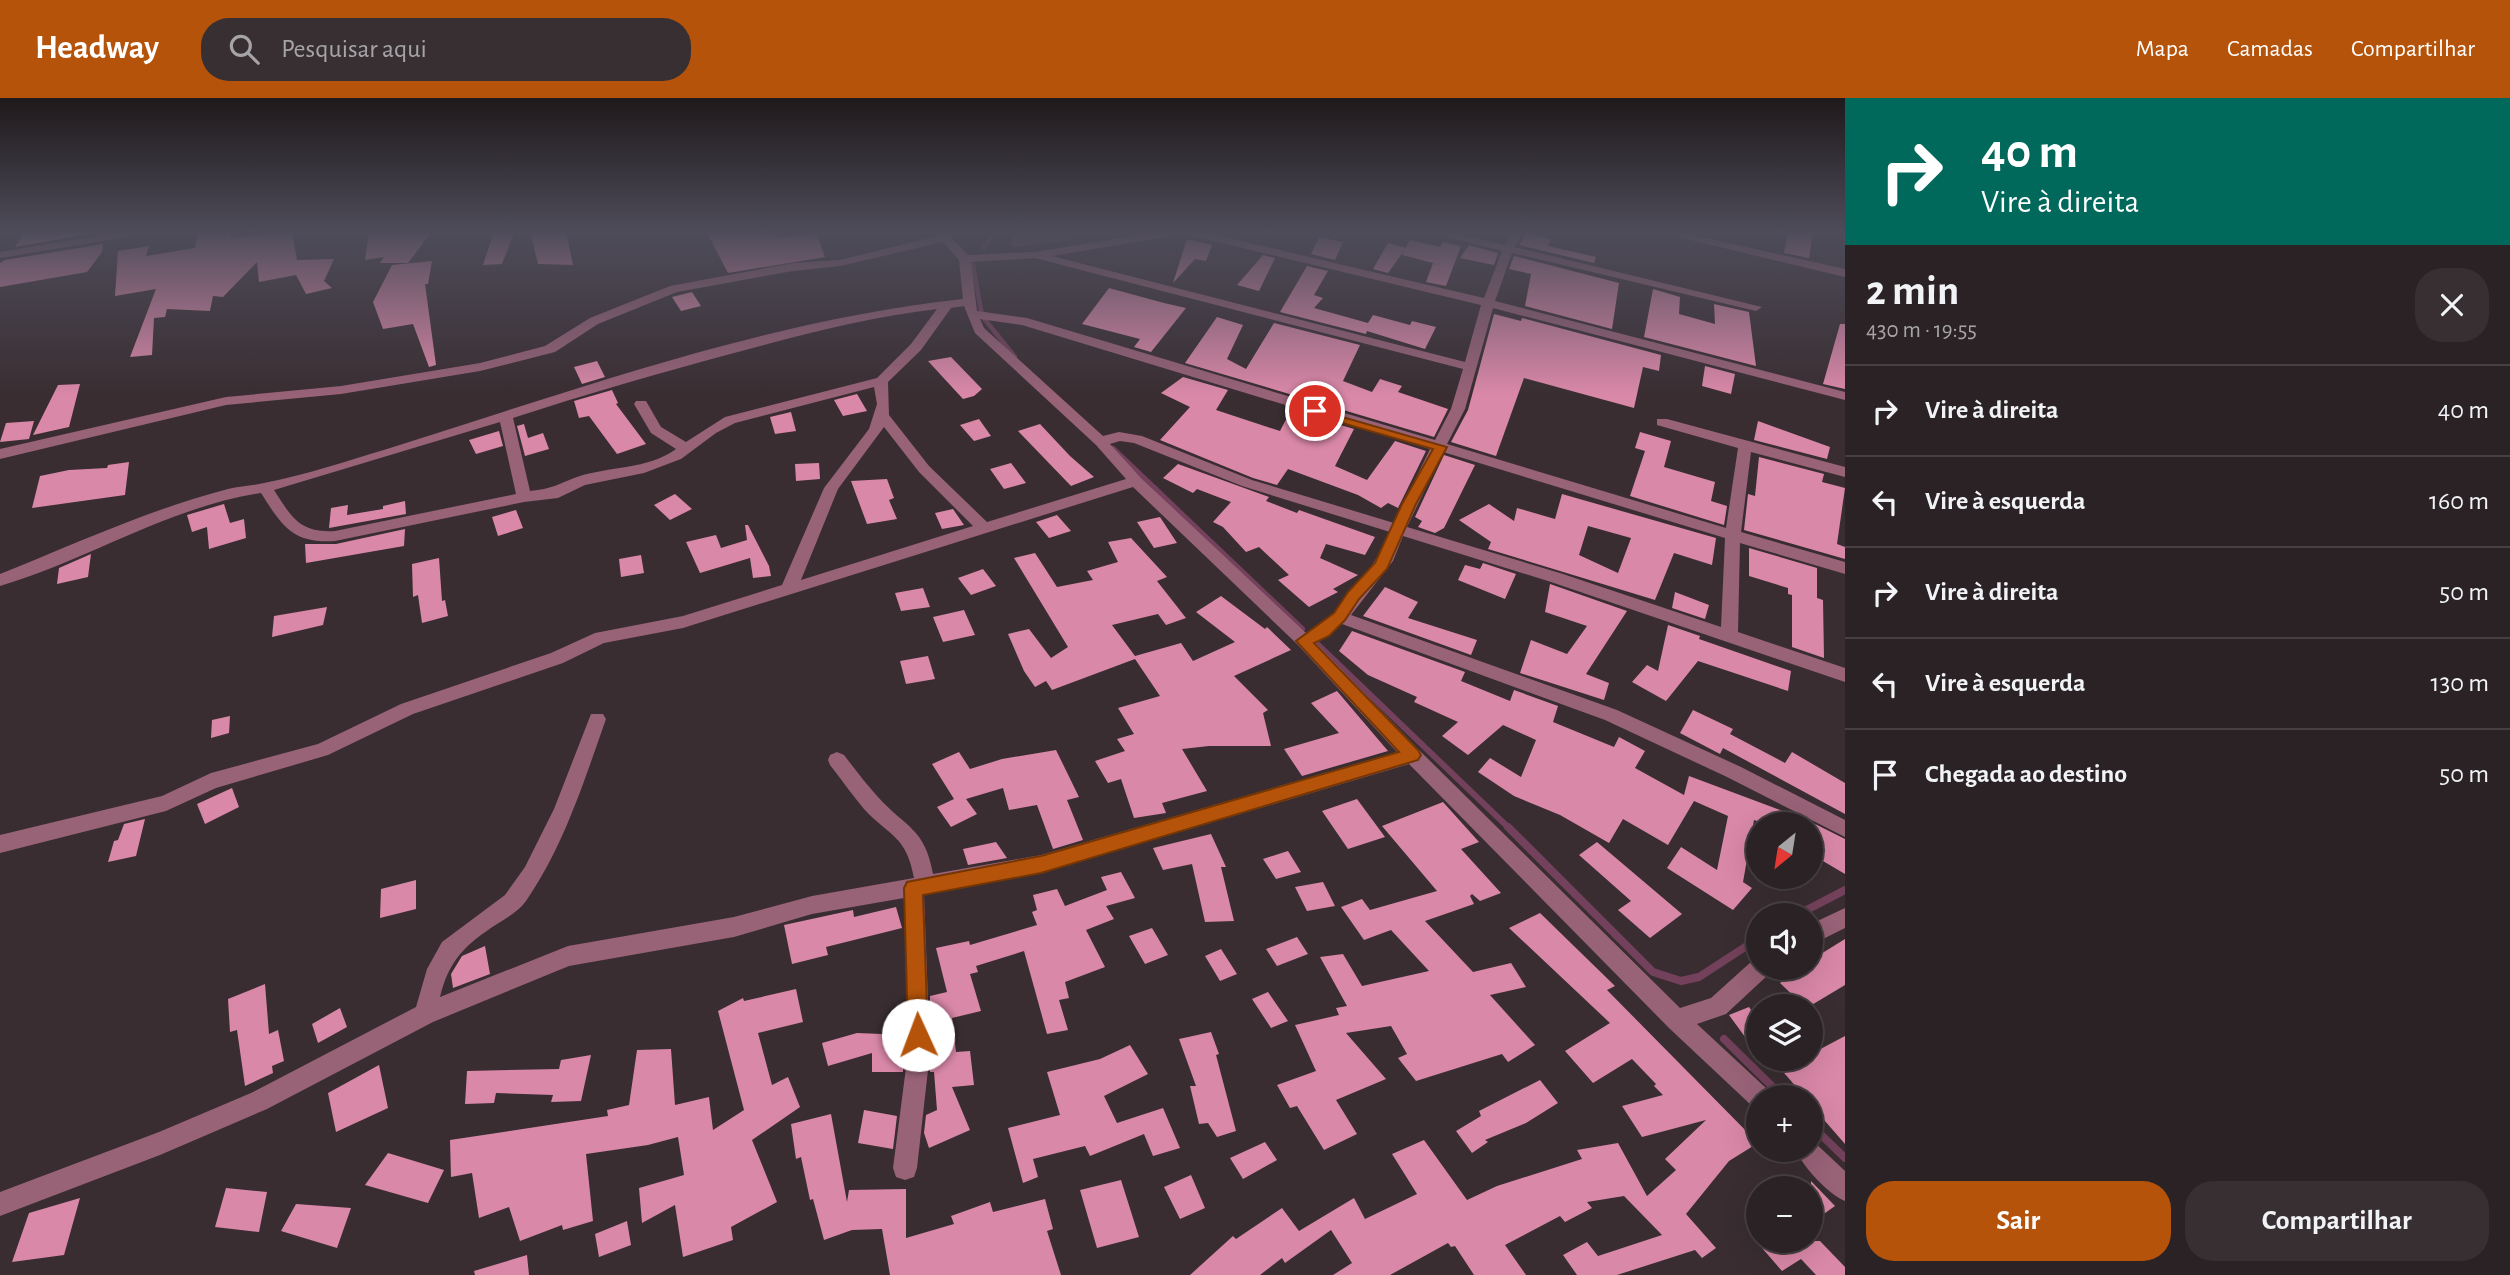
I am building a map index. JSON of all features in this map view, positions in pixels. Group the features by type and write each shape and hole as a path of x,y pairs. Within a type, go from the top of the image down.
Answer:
{"street":[{"path":"0,454 226,401 341,390 480,368 550,349 594,321 674,289 690,286"},
{"path":"969,286 979,330 1017,368 1108,439 1136,481 1312,636 1412,755 1677,1020 1746,1085"},
{"path":"1155,286 1469,367"},
{"path":"1416,286 1845,396"},
{"path":"1312,636 1339,617 1353,596 1381,566 1400,530 1409,504 1441,447 1458,409 1494,286"},
{"path":"1666,286 1756,307"},
{"path":"265,488 286,521 300,531 317,537 371,530 524,497 558,494 581,481 639,470 676,456 711,430 730,420 882,381 916,347 948,303"},
{"path":"0,580 164,515 231,493 265,488 603,384 797,332 896,310 948,303 1033,324 1845,568"},
{"path":"789,588 831,488 876,430 884,404 880,390 882,381"},
{"path":"641,404 656,430 687,449"},
{"path":"506,416 524,497"},
{"path":"882,416 907,443 922,467 961,501 983,528"},
{"path":"1661,422 1845,472"},
{"path":"1108,439 1149,443 1247,483 1556,578 1845,675"},
{"path":"1729,636 1733,535 1745,446"},
{"path":"0,844 166,803 211,781 323,750 407,709 557,658 601,637 683,622 1136,481"},
{"path":"1339,617 1611,715 1734,772 1845,828"},
{"path":"425,1014 435,974 447,948 517,897 537,865 562,815 597,719"},
{"path":"0,1204 160,1143 258,1101 425,1014 568,956 734,927 812,905 1041,864 1412,755"},
{"path":"837,760 872,804 902,830 919,851 919,1052 905,1168"},
{"path":"1823,929 1845,918"},
{"path":"1677,1020 1718,1006 1747,980"},
{"path":"1819,1162 1845,1189"}],"building":[{"path":"116,286 234,286 223,297 213,296 210,311 167,309 165,317 154,318 152,355 130,357 156,289 115,296"},
{"path":"302,286 332,288 306,294"},
{"path":"381,286 425,286 436,365 429,367 413,324 383,329 373,302"},
{"path":"1240,286 1261,286 1259,291"},
{"path":"1295,286 1319,286 1314,295 1323,298 1314,308 1368,323 1373,315 1410,325 1412,321 1436,327 1425,349 1367,331 1366,334 1280,312"},
{"path":"1529,286 1619,286 1612,329 1525,306"},
{"path":"1109,288 1186,308 1151,352 1134,347 1140,339 1082,324"},
{"path":"1653,289 1680,297 1679,314 1715,324 1714,304 1749,312 1756,366 1644,337"},
{"path":"692,292 701,306 681,311 672,297"},
{"path":"1494,314 1521,321 1522,318 1661,355 1659,371 1643,367 1634,408 1524,378 1496,456 1451,442 1468,410"},
{"path":"1217,317 1243,325 1227,359 1246,369 1274,323 1360,345 1343,381 1372,392 1380,379 1402,386 1398,392 1448,409 1434,437 1185,363"},
{"path":"1840,324 1845,324 1845,389 1823,384"},
{"path":"951,357 982,389 974,396 963,399 928,361"},
{"path":"597,361 605,377 582,384 574,367"},
{"path":"1705,366 1735,374 1731,394 1702,386"},
{"path":"1183,377 1228,390 1216,410 1280,431 1291,410 1354,429 1335,466 1367,480 1395,441 1426,451 1398,508 1388,503 1381,508 1358,495 1288,469 1277,485 1253,478 1160,440 1190,407 1161,393"},
{"path":"80,384 69,427 33,435 58,385"},
{"path":"612,390 618,403 616,404 646,444 617,454 589,416 579,418 574,401"},
{"path":"857,394 867,411 843,416 834,400"},
{"path":"791,412 796,431 775,434 770,417"},
{"path":"979,419 991,436 974,441 960,425"},
{"path":"34,421 29,439 0,442 6,423"},
{"path":"1758,421 1830,447 1827,459 1754,440"},
{"path":"524,424 528,438 543,433 549,449 525,456 517,426"},
{"path":"1040,424 1094,477 1071,486 1018,431"},
{"path":"499,431 503,446 476,454 469,440"},
{"path":"1640,432 1671,441 1664,467 1715,482 1711,501 1727,506 1724,525 1630,496 1645,451 1635,448"},
{"path":"1444,455 1475,465 1444,528 1435,533 1418,527 1422,521 1415,517"},
{"path":"1759,457 1824,474 1822,482 1845,488 1837,544 1845,547 1845,559 1744,530 1748,494 1755,496"},
{"path":"129,462 125,495 32,508 40,476 69,470 107,468 108,465"},
{"path":"819,463 820,479 796,481 795,464"},
{"path":"1011,463 1026,483 1004,489 990,469"},
{"path":"1178,464 1269,497 1266,501 1297,513 1299,510 1375,537 1365,555 1326,544 1320,558 1358,575 1333,589 1338,592 1309,607 1278,580 1289,575 1259,547 1246,552 1223,527 1213,522 1231,502 1197,489 1193,493 1163,478"},
{"path":"887,479 894,498 889,500 897,519 867,524 851,481"},
{"path":"675,494 692,509 670,520 654,505"},
{"path":"1562,494 1716,538 1712,565 1674,553 1655,600 1488,549 1491,542 1459,520 1489,504 1514,521 1517,508 1555,519","holes":["1588,526 1631,538 1618,573 1579,555"]},
{"path":"405,501 406,514 329,528 331,508 348,505 347,515 383,509 383,506"},
{"path":"224,504 230,523 244,519 246,538 209,549 207,527 192,532 187,515"},
{"path":"953,509 964,525 942,529 935,513"},
{"path":"516,510 523,528 498,536 492,517"},
{"path":"1057,515 1071,531 1049,538 1036,522"},
{"path":"1160,517 1177,543 1154,548 1137,522"},
{"path":"745,525 748,525 769,566 771,576 753,578 750,558 700,573 686,542 716,535 721,548 747,540"},
{"path":"405,529 404,546 306,563 305,544 336,544"},
{"path":"1131,538 1167,577 1157,581 1186,618 1166,625 1158,614 1112,625 1135,656 1181,643 1193,661 1235,642 1196,612 1221,596 1265,629 1267,627 1291,650 1234,676 1268,710 1263,713 1271,746 1182,749 1207,791 1162,803 1166,813 1134,818 1121,779 1108,783 1095,761 1125,751 1117,739 1134,734 1118,708 1160,696 1135,659 1052,690 1046,681 1035,687 1024,671 1008,634 1029,629 1051,658 1068,647 1014,558 1035,553 1057,587 1093,580 1087,571 1118,562 1108,542"},
{"path":"1749,548 1817,568 1817,598 1823,600 1824,658 1792,647 1792,595 1788,594 1788,588 1749,576"},
{"path":"91,554 88,577 57,584 59,568"},
{"path":"641,555 644,573 621,577 619,559"},
{"path":"439,558 442,601 445,600 448,616 422,623 418,595 413,597 412,564"},
{"path":"1483,563 1516,574 1505,599 1458,580 1465,565 1480,569"},
{"path":"983,569 996,586 971,595 958,578"},
{"path":"1550,584 1627,611 1586,674 1609,683 1604,700 1520,673 1531,640 1567,654 1587,626 1545,612"},
{"path":"1385,587 1418,602 1408,618 1477,640 1471,655 1363,616"},
{"path":"923,588 930,607 901,611 895,593"},
{"path":"1675,592 1709,605 1705,619 1672,608"},
{"path":"327,607 323,625 272,637 274,616"},
{"path":"964,610 975,635 943,642 933,617"},
{"path":"1668,625 1700,636 1699,639 1791,671 1788,691 1698,661 1666,701 1632,682 1647,665 1658,671"},
{"path":"1352,631 1465,672 1461,681 1510,701 1514,690 1558,706 1553,722 1614,747 1619,737 1645,751 1635,768 1684,795 1689,776 1786,812 1746,812 1746,865 1743,882 1746,889 1751,889 1733,910 1667,868 1681,847 1717,870 1728,816 1694,801 1668,845 1623,819 1609,843 1560,815 1514,796 1478,772 1490,758 1521,777 1536,740 1503,725 1468,755 1442,736 1458,722 1414,702 1417,697 1368,675 1339,651"},
{"path":"928,656 935,679 906,684 900,661"},
{"path":"1337,691 1388,751 1302,776 1284,749 1339,733 1311,703"},
{"path":"1693,710 1733,729 1730,734 1785,763 1792,752 1845,783 1845,814 1723,748 1720,754 1680,733"},
{"path":"230,716 229,733 211,738 212,720"},
{"path":"1056,750 1079,797 1067,800 1083,840 1053,849 1037,805 1009,810 1003,788 966,799 977,814 951,827 937,807 954,799 932,764 959,752 970,769 1002,759"},
{"path":"232,788 239,807 205,824 197,804"},
{"path":"1357,799 1385,837 1348,849 1322,811"},
{"path":"1443,802 1479,842 1461,849 1501,893 1480,901 1472,894 1470,896 1474,904 1425,921 1473,972 1511,963 1526,987 1490,995 1535,1045 1508,1062 1502,1054 1416,1081 1398,1058 1407,1054 1391,1026 1346,1033 1386,1079 1336,1100 1357,1134 1324,1150 1297,1106 1290,1108 1277,1085 1316,1071 1295,1025 1339,1015 1336,1008 1347,1006 1320,957 1343,954 1362,986 1429,971 1391,930 1364,940 1341,907 1362,899 1370,910 1437,891 1382,826"},
{"path":"145,819 136,856 108,862 114,841 118,840 124,824"},
{"path":"1824,828 1845,839 1845,874 1824,862"},
{"path":"1211,834 1226,867 1221,867 1234,921 1205,922 1192,864 1163,870 1153,848"},
{"path":"996,842 1007,858 968,865 963,849"},
{"path":"1597,842 1682,914 1650,938 1618,910 1631,901 1579,855"},
{"path":"1288,851 1301,872 1276,879 1263,859"},
{"path":"1121,872 1135,898 1106,906 1114,919 1086,930 1105,967 1065,982 1069,998 1059,1000 1068,1030 1047,1034 1024,951 976,966 978,972 970,974 981,1011 952,1018 956,1052 970,1051 974,1085 952,1087 970,1130 929,1148 924,1133 926,1115 937,1110 934,1072 930,1072 930,996 947,992 936,948 969,941 970,945 1037,925 1032,912 1037,910 1033,895 1057,889 1065,906 1107,890 1101,877"},
{"path":"416,880 416,909 380,918 381,889"},
{"path":"1323,882 1335,906 1307,911 1295,887"},
{"path":"896,907 902,928 826,947 828,955 792,964 784,925 853,910 854,917"},
{"path":"1540,913 1615,986 1607,990 1746,1131 1746,1150 1729,1161 1686,1214 1716,1248 1702,1258 1695,1250 1617,1275 1577,1275 1563,1255 1587,1242 1598,1256 1662,1235 1624,1196 1587,1202 1592,1208 1565,1222 1560,1216 1505,1245 1526,1275 1474,1275 1455,1246 1451,1247 1448,1243 1390,1275 1333,1275 1352,1263 1331,1230 1285,1263 1282,1258 1260,1275 1190,1275 1233,1236 1236,1239 1282,1208 1299,1231 1354,1198 1365,1219 1417,1194 1392,1154 1424,1140 1467,1200 1497,1186 1582,1159 1577,1150 1618,1143 1647,1196 1676,1170 1665,1159 1706,1120 1642,1137 1622,1106 1663,1095 1654,1086 1656,1084 1632,1059 1593,1083 1565,1051 1610,1023 1509,928"},
{"path":"1152,928 1168,955 1145,964 1129,936"},
{"path":"1297,937 1308,954 1277,966 1266,949"},
{"path":"1845,939 1845,985 1823,998 1823,994 1791,994 1780,983 1785,980 1823,980 1823,953"},
{"path":"485,946 490,974 453,988 451,974 462,956"},
{"path":"1221,949 1237,974 1220,981 1205,956"},
{"path":"265,984 269,1034 278,1030 284,1061 272,1066 273,1073 245,1086 237,1030 230,1032 228,999"},
{"path":"796,989 803,1022 758,1033 772,1085 788,1077 800,1107 752,1140 777,1202 731,1227 733,1240 683,1257 675,1205 642,1223 639,1188 684,1175 678,1137 648,1145 586,1154 593,1221 563,1230 562,1225 520,1241 509,1207 479,1218 472,1173 451,1177 450,1140 608,1116 607,1110 629,1105 637,1050 671,1049 675,1105 709,1097 713,1130 744,1110 718,1011 743,998 744,1001"},
{"path":"1268,992 1288,1021 1271,1028 1252,999"},
{"path":"340,1008 347,1027 318,1043 312,1024"},
{"path":"1746,1008 1746,1038 1729,1015"},
{"path":"1211,1032 1219,1054 1216,1055 1236,1131 1217,1137 1208,1123 1199,1124 1190,1086 1196,1086 1179,1039"},
{"path":"857,1033 905,1035 903,1072 872,1072 872,1053 828,1066 822,1043"},
{"path":"1845,1036 1845,1144 1823,1119 1823,1085 1795,1085 1782,1071 1823,1071 1823,1048"},
{"path":"1130,1045 1148,1074 1104,1096 1117,1123 1163,1108 1180,1148 1153,1156 1144,1134 1090,1156 1085,1146 1033,1159 1038,1177 1023,1183 1008,1128 1060,1115 1047,1072 1100,1059"},
{"path":"591,1055 581,1101 551,1102 553,1095 496,1093 494,1103 465,1104 467,1071 559,1069 561,1060"},
{"path":"379,1065 388,1108 336,1132 328,1093"},
{"path":"1540,1080 1558,1103 1526,1123 1485,1140 1488,1142 1472,1153 1456,1131 1481,1116 1479,1111"},
{"path":"864,1110 897,1116 893,1149 858,1143"},
{"path":"831,1114 847,1202 849,1190 906,1189 906,1238 954,1224 951,1216 990,1202 993,1212 1045,1199 1053,1229 1047,1231 1061,1275 890,1275 882,1229 852,1230 824,1240 813,1199 810,1200 801,1157 796,1159 791,1124"},
{"path":"1265,1142 1277,1160 1243,1179 1230,1158"},
{"path":"388,1153 444,1170 428,1203 365,1185"},
{"path":"1191,1175 1205,1208 1180,1219 1164,1187"},
{"path":"1121,1180 1139,1237 1097,1248 1080,1190"},
{"path":"226,1188 267,1192 259,1232 215,1227"},
{"path":"1823,1194 1835,1206 1823,1214"},
{"path":"80,1198 64,1255 12,1262 29,1213"},
{"path":"296,1204 351,1208 337,1248 281,1231"},
{"path":"627,1221 631,1245 599,1257 595,1234"},
{"path":"1823,1244 1845,1267 1845,1275 1816,1275 1801,1259 1782,1271 1766,1253 1823,1253"},
{"path":"527,1255 529,1275 475,1275 474,1271"}],"waterway":[{"path":"977,286 982,316 1015,357"},
{"path":"1113,448 1156,489"},
{"path":"1154,488 1302,629"},
{"path":"1312,639 1510,829"},
{"path":"1510,829 1653,972 1681,981 1699,977 1746,946"},
{"path":"1820,903 1845,890"},
{"path":"1724,1039 1771,1085"},
{"path":"1823,1137 1845,1158"}],"route":[{"path":"918,1035 914,888 1041,864 1412,755 1304,641 1323,632 1339,617 1353,596 1381,566 1400,530 1409,504 1441,447 1315,411"}]}
